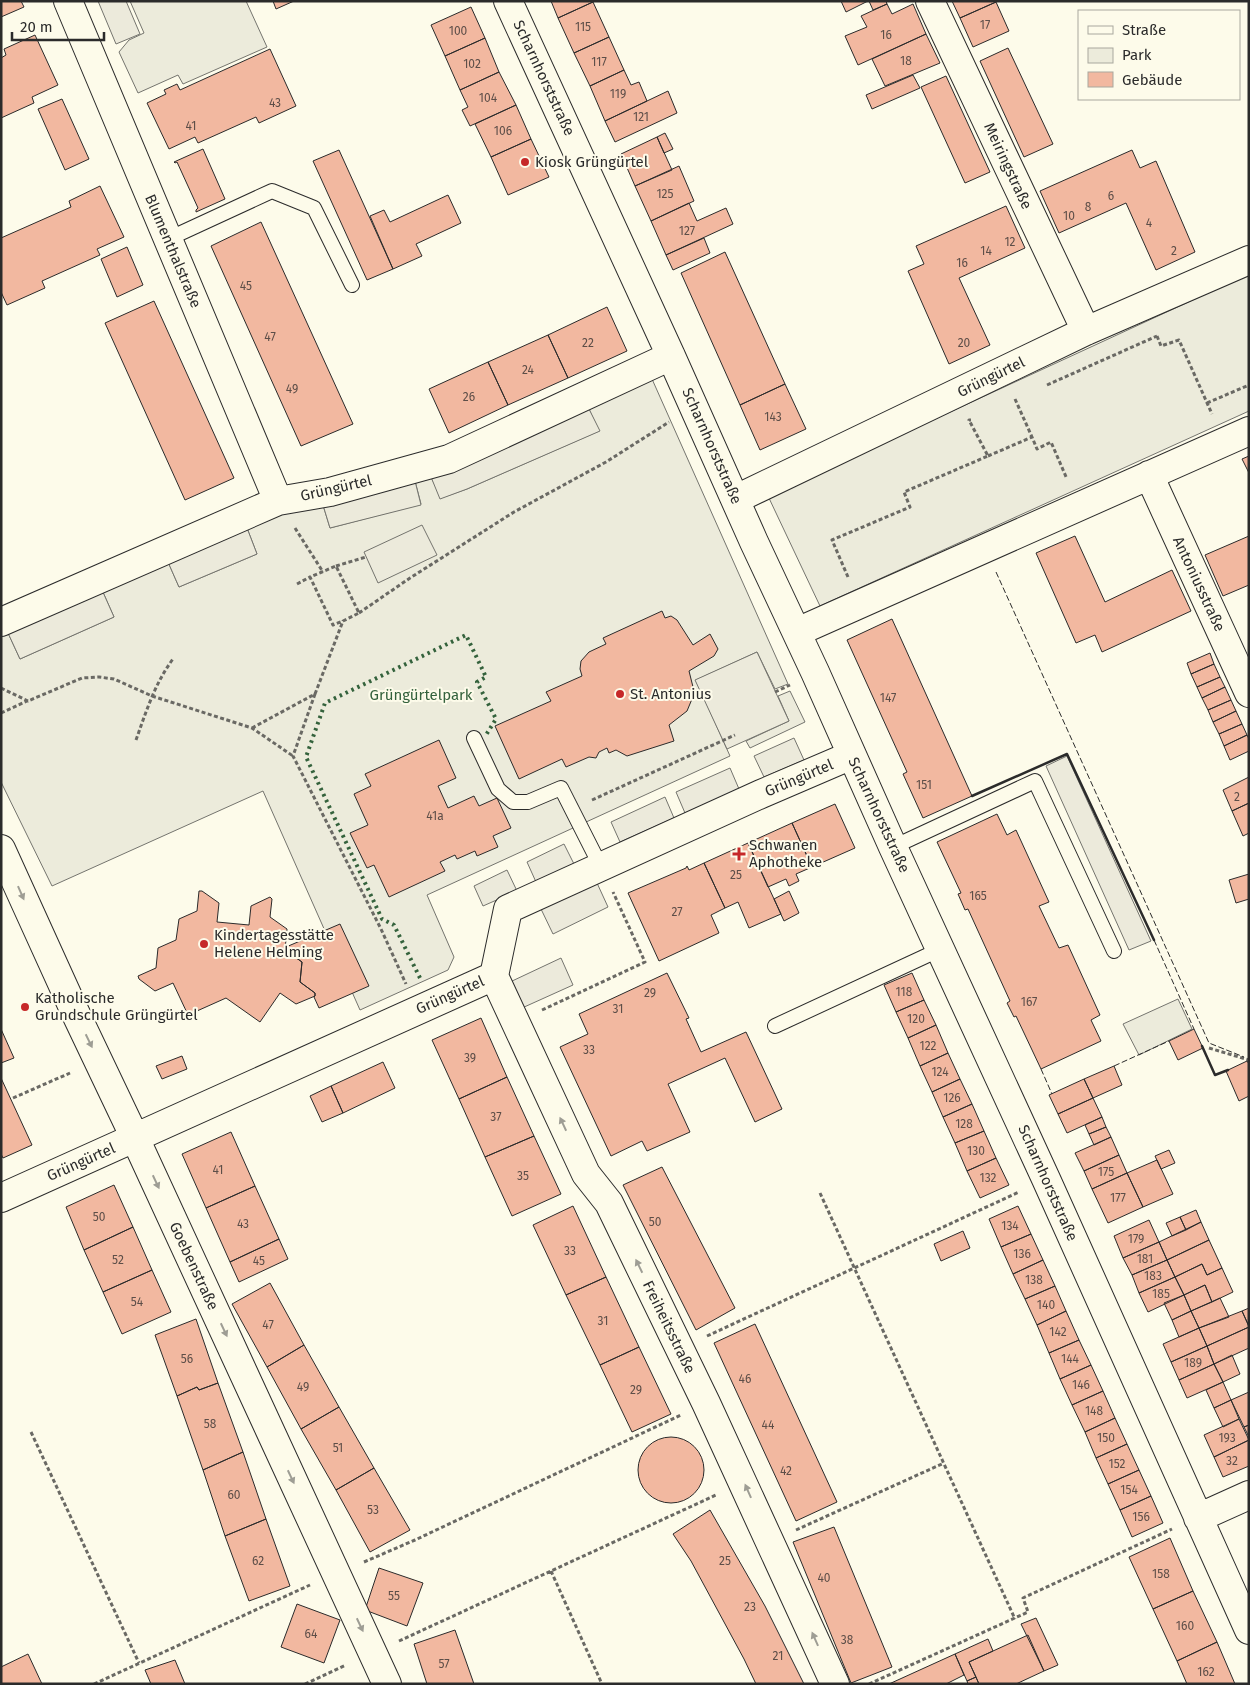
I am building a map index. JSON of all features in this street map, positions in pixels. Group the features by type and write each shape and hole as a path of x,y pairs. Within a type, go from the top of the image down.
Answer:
{"street":[{"name":"Blumenthalstraße","path":"68,1 278,501"},
{"name":"Scharnhorststraße","path":"508,1 672,356 1249,1630"},
{"name":"Meiringstraße","path":"930,1 1086,331"},
{"name":"Grüngürtel","path":"736,499 1086,331 1249,260"},
{"name":"Grüngürtel","path":"1,622 278,501 330,492 449,459 672,356"},
{"path":"797,632 1249,431"},
{"name":"Antoniusstraße","path":"1149,475 1249,692"},
{"name":"Grüngürtel","path":"1,1198 494,976 508,909 761,794 852,755"},
{"name":"Goebenstraße","path":"1,849 387,1684"},
{"name":"Freiheitsstraße","path":"494,976 586,1174 609,1203 706,1403 835,1684"},
{"path":"1198,1518 1249,1495"}],"lane":[{"path":"168,239 272,191 314,208 352,285"},
{"path":"474,738 498,789 513,802 528,802 561,788 601,867"},
{"path":"893,846 1035,780 1114,951"},
{"path":"775,1026 941,949"}],"path":[{"path":"1144,306 1162,346 1179,340 1224,442"},
{"path":"1042,388 1157,336"},
{"path":"1003,372 1037,449 1051,442 1079,507"},
{"path":"1207,403 1249,384"},
{"path":"1008,403 1024,396"},
{"path":"977,417 969,420 988,456"},
{"path":"310,577 333,625 343,621 359,613 514,512 606,462 676,418"},
{"path":"861,605 832,540 910,507 904,492 1032,437"},
{"path":"278,501 322,572"},
{"path":"297,584 336,566 366,557"},
{"path":"336,566 359,613"},
{"path":"293,756 343,621"},
{"path":"136,740 152,696 163,672 173,659"},
{"path":"1,713 82,678 99,676 114,679 152,696 252,728 293,756 382,929 418,1010"},
{"path":"775,692 792,684"},
{"path":"1,688 28,701"},
{"path":"252,728 316,694"},
{"path":"572,809 735,735"},
{"path":"515,1022 645,962 601,867"},
{"path":"1209,1048 1249,1060"},
{"path":"13,1098 98,1060"},
{"path":"679,1349 1046,1179"},
{"path":"820,1193 1015,1618"},
{"path":"94,1684 335,1574 415,1540 706,1403"},
{"path":"31,1432 139,1663"},
{"path":"770,1541 944,1463"},
{"path":"305,1684 744,1483"},
{"path":"869,1684 1028,1612 1023,1598 1198,1518"},
{"path":"551,1571 602,1684"}],"green space":[{"path":"130,1 246,1 267,47 183,84 178,75 138,93 119,52 129,40 144,33"},
{"path":"1249,274 1249,411 820,606 768,496"},
{"name":"Grüngürtelpark","path":"652,379 788,684 775,689 757,652 696,680 730,756 427,895 454,957 448,970 360,1010 263,791 52,886 1,782 1,636 8,633 20,659 114,617 102,590 168,562 179,587 257,554 247,528 274,515 323,505 330,528 421,504 415,481 431,477 441,498 467,489 599,431 589,409"},
{"path":"790,691 805,722 750,748 746,741 789,721 778,696"},
{"path":"1178,999 1192,1029 1139,1055 1123,1024"}],"shaded area":[{"path":"98,1 126,1 140,34 116,44"},
{"path":"589,409 600,431 440,499 431,477 456,468"},
{"path":"415,481 421,505 330,528 323,505"},
{"path":"422,525 437,555 378,583 364,552"},
{"path":"247,528 257,554 179,587 168,562"},
{"path":"102,590 114,617 20,659 8,633"},
{"path":"757,652 789,721 727,749 695,680"},
{"path":"794,738 804,760 764,777 754,756"},
{"path":"1067,756 1151,941 1129,950 1046,766"},
{"path":"730,768 739,789 685,813 676,792"},
{"path":"665,797 674,818 620,842 611,822"},
{"path":"564,844 574,864 536,882 527,862"},
{"path":"507,870 517,891 483,906 474,886"},
{"path":"597,883 608,907 553,934 541,909"},
{"path":"561,958 573,985 522,1008 510,982"}],"building":[{"path":"1,1 21,1 24,7 1,17"},
{"path":"273,1 294,1 276,9"},
{"path":"551,1 595,1 558,18"},
{"path":"841,1 868,1 846,12"},
{"path":"869,1 886,1 887,4 873,10"},
{"path":"952,1 996,1 996,2 960,18"},
{"path":"593,2 609,37 574,53 558,18"},
{"path":"996,2 1009,31 973,47 960,18"},
{"path":"887,4 892,14 913,4 926,34 858,65 845,36 867,27 861,16"},
{"path":"471,7 485,38 445,56 431,25"},
{"path":"926,34 940,63 885,86 872,59"},
{"path":"35,35 58,85 32,97 34,103 1,118 1,58 6,55 4,49"},
{"path":"609,37 624,70 590,86 574,53"},
{"path":"485,38 499,72 460,90 445,56"},
{"path":"1008,48 1053,144 1024,157 980,61"},
{"path":"270,49 296,106 259,123 256,117 198,143 195,137 169,149 147,103 166,94 164,90 177,84 180,90"},
{"path":"624,70 631,85 639,82 647,101 605,121 590,86"},
{"path":"499,72 516,105 470,126 462,110 468,107 460,90"},
{"path":"913,75 920,88 872,109 866,95"},
{"path":"946,76 990,172 965,183 921,87"},
{"path":"668,91 677,113 615,142 605,121"},
{"path":"62,99 89,159 65,170 38,109"},
{"path":"516,105 531,139 491,157 475,124"},
{"path":"665,133 673,149 664,153 657,137"},
{"path":"657,137 672,170 635,186 621,154"},
{"path":"531,139 549,177 508,195 491,157"},
{"path":"203,149 225,199 196,212 198,208 177,162 174,162"},
{"path":"339,150 393,269 367,280 313,161"},
{"path":"1132,150 1140,168 1156,161 1195,252 1156,270 1126,203 1059,233 1040,191"},
{"path":"679,166 694,201 651,221 635,186"},
{"path":"100,186 124,237 97,249 100,255 42,281 45,288 7,305 1,292 1,238 71,207 69,201"},
{"path":"448,195 461,223 416,244 422,256 393,269 370,216 384,210 390,222"},
{"path":"689,203 697,221 726,208 733,224 666,255 651,221"},
{"path":"1006,206 1025,248 959,278 990,345 949,364 908,271 924,264 916,246"},
{"path":"261,222 353,424 301,446 211,246"},
{"path":"704,238 710,253 673,270 666,255"},
{"path":"127,247 143,285 117,297 101,259"},
{"path":"725,252 785,384 740,405 681,273"},
{"path":"154,301 234,478 185,500 105,323"},
{"path":"607,307 627,351 568,378 548,335"},
{"path":"548,335 568,378 508,405 488,362"},
{"path":"488,362 508,405 449,433 429,389"},
{"path":"785,384 806,429 760,450 740,405"},
{"path":"1249,456 1249,473 1242,459"},
{"path":"1075,536 1105,602 1172,570 1191,611 1102,652 1095,635 1076,643 1036,553"},
{"path":"1249,536 1249,585 1223,596 1205,555"},
{"name":"St. Antonius","path":"662,611 665,618 671,616 677,620 693,645 710,634 718,649 714,656 689,671 693,687 692,699 687,711 669,725 674,741 627,756 616,750 609,753 607,748 599,752 596,758 589,757 566,767 562,759 519,779 495,726 551,701 546,692 582,676 580,669 581,661 589,652 606,644 603,638"},
{"path":"892,619 972,796 923,818 903,774 907,772 847,640"},
{"path":"1210,653 1214,664 1191,674 1187,663"},
{"path":"1214,664 1220,677 1197,687 1191,674"},
{"path":"1220,677 1225,687 1202,698 1197,687"},
{"path":"1225,687 1231,700 1208,710 1202,698"},
{"path":"1231,700 1236,711 1213,722 1208,710"},
{"path":"1236,711 1242,724 1219,734 1213,722"},
{"path":"1242,724 1247,735 1224,746 1219,734"},
{"path":"1247,735 1249,751 1230,760 1224,746"},
{"path":"439,740 456,778 438,786 448,808 474,796 479,806 497,798 511,828 493,836 498,847 477,856 475,851 457,859 455,855 440,862 445,871 389,897 374,865 367,868 350,833 368,825 354,794 371,786 365,774"},
{"path":"1249,777 1249,803 1232,811 1223,790"},
{"path":"1249,803 1249,833 1243,836 1232,811"},
{"path":"835,804 855,848 812,867 792,823"},
{"path":"997,814 1007,835 1016,830 1049,902 1039,906 1059,948 1068,945 1100,1015 1091,1020 1101,1041 1041,1069 1016,1016 1014,1017 1007,1003 1010,1001 968,909 965,910 958,894 961,893 937,842"},
{"path":"792,823 812,867 796,874 799,881 789,886 786,879 768,887 748,843"},
{"path":"748,843 781,914 749,928 738,902 725,908 704,863"},
{"path":"704,863 725,908 711,915 719,933 659,961 628,893 687,866 689,870"},
{"path":"1249,874 1249,899 1236,903 1229,880"},
{"path":"199,891 202,891 219,903 217,922 249,925 251,906 270,897 272,899 270,917 287,929 285,950 302,962 300,982 315,993 315,996 296,1004 280,993 260,1022 226,998 188,1015 173,983 155,991 139,979 138,976 156,968 158,948 176,940 179,919 197,911"},
{"path":"789,891 799,913 784,921 774,899"},
{"path":"340,924 369,986 319,1008 314,997 315,993 300,982 302,962 285,950 286,947"},
{"path":"667,973 689,1018 686,1019 701,1052 746,1032 782,1109 755,1122 725,1058 668,1084 690,1132 647,1151 642,1141 611,1156 560,1047 588,1034 579,1014"},
{"path":"912,973 924,1000 896,1012 884,985"},
{"path":"924,1000 936,1025 908,1038 896,1012"},
{"path":"481,1018 507,1077 459,1099 432,1040"},
{"path":"936,1025 948,1053 920,1066 908,1038"},
{"path":"1,1029 14,1058 1,1063"},
{"path":"1194,1029 1203,1048 1178,1060 1169,1041"},
{"path":"948,1053 960,1079 932,1092 920,1066"},
{"path":"182,1056 187,1069 162,1079 156,1066"},
{"path":"1247,1061 1249,1064 1249,1096 1239,1101 1226,1071"},
{"path":"383,1062 395,1088 343,1113 331,1086"},
{"path":"1114,1066 1122,1085 1093,1098 1084,1079"},
{"path":"507,1077 534,1136 485,1157 459,1099"},
{"path":"1,1078 32,1145 3,1158 1,1154"},
{"path":"960,1079 972,1104 943,1117 932,1092"},
{"path":"1084,1079 1093,1098 1058,1114 1049,1095"},
{"path":"331,1086 343,1113 322,1122 310,1096"},
{"path":"1093,1098 1102,1117 1067,1133 1058,1114"},
{"path":"972,1104 984,1131 955,1143 943,1117"},
{"path":"1102,1117 1106,1127 1089,1134 1085,1125"},
{"path":"1106,1127 1111,1137 1094,1145 1089,1134"},
{"path":"984,1131 996,1158 967,1171 955,1143"},
{"path":"231,1132 255,1186 206,1208 182,1154"},
{"path":"534,1136 561,1194 512,1216 485,1157"},
{"path":"1111,1137 1119,1155 1084,1171 1075,1153"},
{"path":"1169,1150 1175,1163 1161,1169 1155,1156"},
{"path":"1119,1155 1127,1173 1092,1189 1084,1171"},
{"path":"996,1158 1009,1185 980,1198 967,1171"},
{"path":"1157,1160 1173,1194 1143,1207 1127,1173"},
{"path":"662,1167 735,1308 696,1330 623,1185"},
{"path":"1127,1173 1143,1207 1108,1223 1092,1189"},
{"path":"114,1185 133,1227 84,1250 66,1207"},
{"path":"255,1186 279,1239 230,1262 206,1208"},
{"path":"573,1206 606,1277 566,1295 533,1225"},
{"path":"1018,1206 1031,1234 1001,1247 989,1219"},
{"path":"1196,1210 1201,1222 1186,1230 1180,1217"},
{"path":"1180,1217 1186,1230 1172,1236 1166,1223"},
{"path":"1149,1220 1159,1242 1123,1258 1114,1236"},
{"path":"1201,1222 1209,1240 1167,1260 1159,1242"},
{"path":"133,1227 152,1270 103,1292 84,1250"},
{"path":"963,1231 970,1248 941,1261 934,1244"},
{"path":"1031,1234 1043,1260 1013,1274 1001,1247"},
{"path":"279,1239 288,1259 239,1282 230,1262"},
{"path":"1209,1240 1222,1268 1207,1275 1202,1264 1175,1277 1167,1260"},
{"path":"1159,1242 1167,1260 1132,1275 1123,1258"},
{"path":"1043,1260 1055,1286 1025,1299 1013,1274"},
{"path":"1167,1260 1175,1277 1139,1293 1132,1275"},
{"path":"1202,1264 1207,1275 1222,1268 1233,1292 1212,1302 1205,1285 1184,1295 1175,1277"},
{"path":"152,1270 171,1312 122,1334 103,1292"},
{"path":"606,1277 639,1347 600,1365 566,1295"},
{"path":"1175,1277 1184,1295 1148,1312 1139,1293"},
{"path":"270,1283 304,1345 267,1367 232,1304"},
{"path":"1205,1285 1212,1302 1191,1311 1184,1295"},
{"path":"1055,1286 1066,1311 1037,1325 1025,1299"},
{"path":"1184,1295 1191,1311 1172,1320 1164,1303"},
{"path":"1220,1298 1229,1317 1199,1328 1191,1311"},
{"path":"1249,1308 1249,1326 1242,1311"},
{"path":"1066,1311 1079,1340 1049,1353 1037,1325"},
{"path":"1191,1311 1199,1328 1179,1337 1172,1320"},
{"path":"1242,1311 1249,1327 1207,1346 1199,1328"},
{"path":"196,1319 218,1383 199,1390 197,1387 177,1396 155,1335"},
{"path":"755,1324 837,1502 796,1521 714,1343"},
{"path":"1249,1327 1249,1348 1214,1364 1207,1346"},
{"path":"1199,1328 1207,1346 1171,1362 1163,1344"},
{"path":"1079,1340 1091,1365 1060,1379 1049,1353"},
{"path":"304,1345 339,1407 301,1429 267,1367"},
{"path":"1207,1346 1214,1364 1179,1380 1171,1362"},
{"path":"639,1347 671,1414 632,1432 600,1365"},
{"path":"1232,1355 1240,1374 1223,1382 1214,1364"},
{"path":"1214,1364 1223,1382 1187,1398 1179,1380"},
{"path":"1091,1365 1103,1391 1072,1405 1060,1379"},
{"path":"1223,1382 1231,1400 1214,1408 1206,1390"},
{"path":"218,1383 243,1452 203,1470 177,1396 197,1387 199,1390"},
{"path":"1103,1391 1115,1418 1085,1432 1072,1405"},
{"path":"1249,1392 1249,1425 1244,1427 1231,1400"},
{"path":"1231,1400 1239,1419 1223,1427 1214,1408"},
{"path":"339,1407 374,1468 336,1490 301,1429"},
{"path":"1115,1418 1127,1444 1096,1458 1085,1432"},
{"path":"1239,1419 1249,1440 1214,1457 1204,1435"},
{"path":"1249,1425 1249,1437 1244,1427"},
{"path":"664,1437 678,1437 690,1442 699,1451 704,1463 702,1483 695,1494 678,1503 664,1503 652,1498 643,1489 638,1477 638,1463 643,1451 652,1442"},
{"path":"1249,1440 1249,1466 1223,1477 1214,1457"},
{"path":"1127,1444 1139,1470 1108,1484 1096,1458"},
{"path":"243,1452 266,1519 225,1536 203,1470"},
{"path":"374,1468 410,1530 370,1552 336,1490"},
{"path":"1139,1470 1151,1496 1120,1510 1108,1484"},
{"path":"1151,1496 1163,1523 1132,1537 1120,1510"},
{"path":"710,1510 765,1606 804,1684 756,1684 691,1561 673,1534"},
{"path":"266,1519 290,1586 249,1601 225,1536"},
{"path":"834,1527 892,1667 851,1683 793,1542"},
{"path":"1170,1538 1193,1591 1153,1609 1129,1557"},
{"path":"379,1568 423,1583 407,1626 365,1610"},
{"path":"1193,1591 1217,1642 1177,1661 1153,1609"},
{"path":"297,1604 340,1620 324,1663 281,1647"},
{"path":"1036,1618 1058,1665 1044,1671 1021,1624"},
{"path":"455,1630 474,1684 427,1684 414,1644"},
{"path":"1028,1635 1044,1671 1016,1684 979,1684 969,1662"},
{"path":"988,1639 993,1651 969,1662 976,1677 967,1681 955,1654"},
{"path":"1217,1642 1235,1684 1187,1684 1177,1661"},
{"path":"28,1654 42,1684 1,1684 1,1667"},
{"path":"955,1654 964,1675 946,1684 889,1684"},
{"path":"175,1660 185,1684 151,1684 145,1670"},
{"path":"976,1677 979,1684 968,1684 967,1681"}],"hedge":[{"path":"420,978 394,925 382,919 306,757 325,703 466,635 486,677 477,682 496,719 486,735"}],"fence":[{"path":"996,572 1209,1043 1244,1057"},
{"path":"1154,940 1194,1029"},
{"path":"1114,1066 1169,1041"},
{"path":"1041,1069 1052,1094"}],"wall":[{"path":"972,796 1067,754 1154,940"},
{"path":"1202,1046 1215,1075 1228,1070"}],"place":[{"name":"Kiosk Grüngürtel","path":"525,162"},
{"name":"St. Antonius","path":"620,694"},
{"name":"Schwanen Aphotheke","path":"739,854"},
{"name":"Kindertagesstätte Helene Helming","path":"204,944"},
{"name":"Katholische Grundschule Grüngürtel","path":"25,1007"}]}
